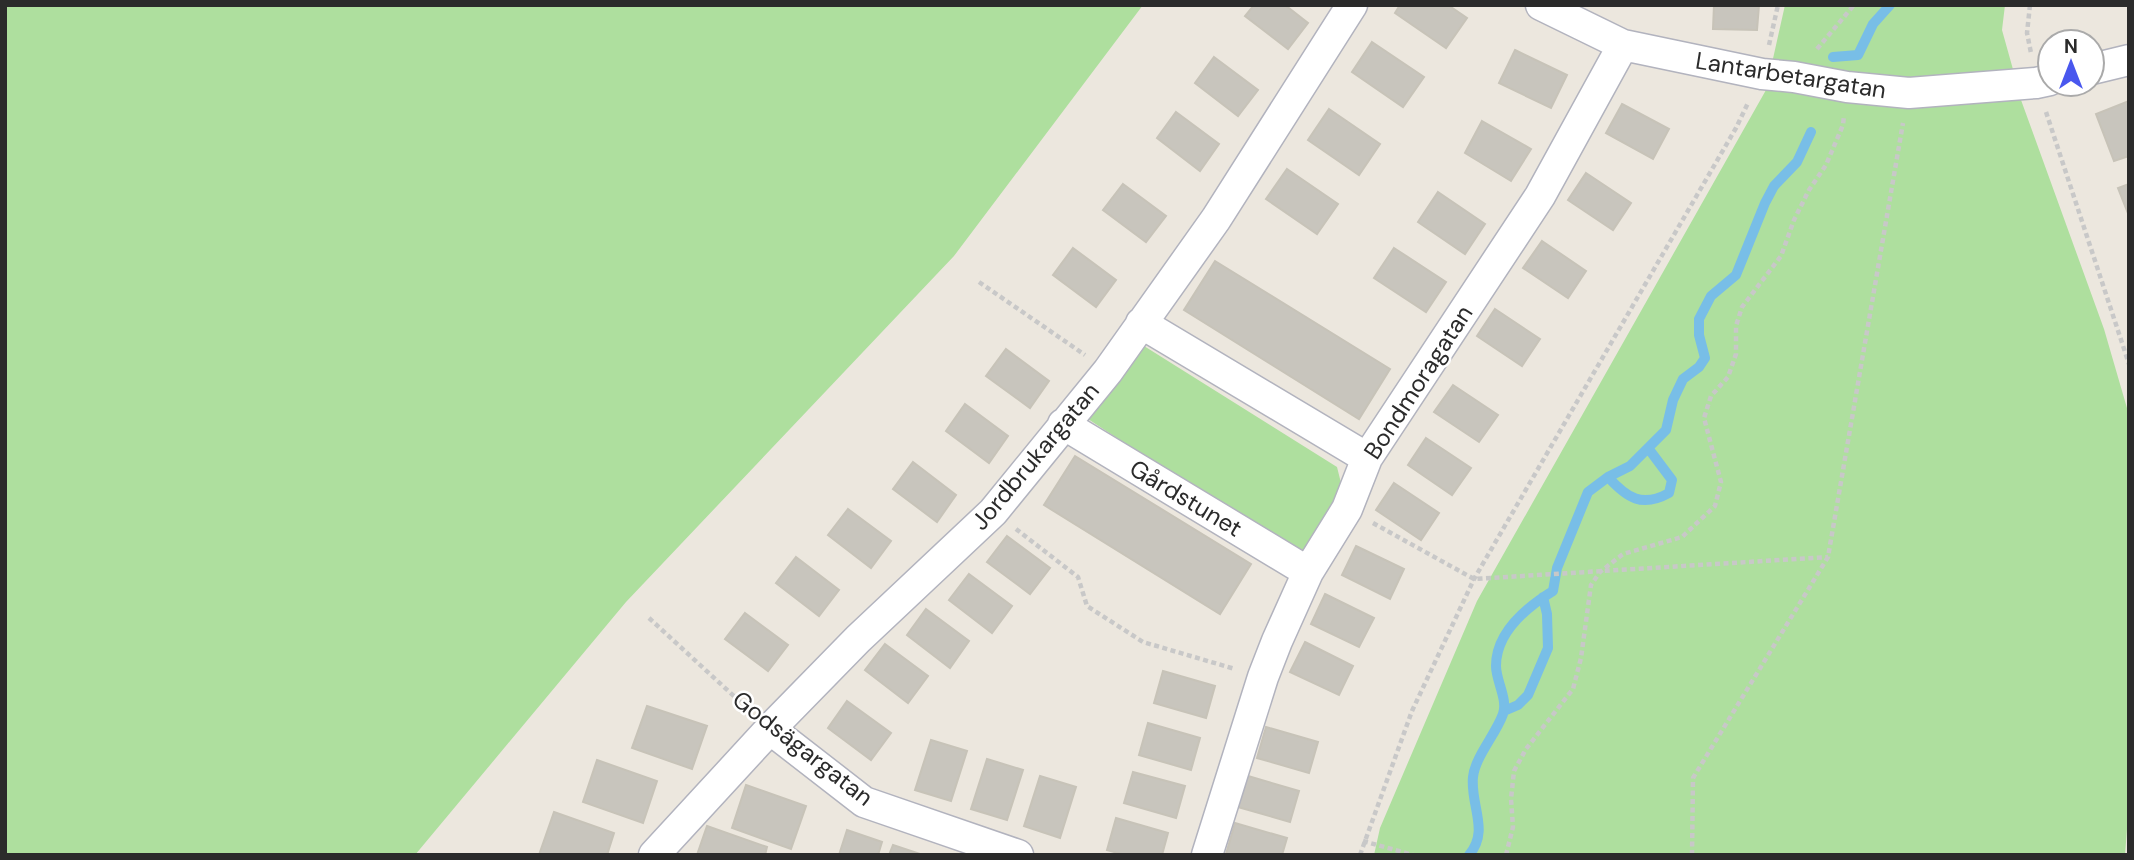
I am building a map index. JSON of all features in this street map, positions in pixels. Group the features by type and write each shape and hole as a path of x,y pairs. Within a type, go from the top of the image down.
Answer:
{"street":[{"name":"Jordbrukargatan","path":"654,855 770,729 858,639 993,512 1108,371 1216,219 1352,5"},
{"name":"Lantarbetargatan","path":"1541,5 1623,45 1762,74 1794,77 1847,88 1909,93 2036,83"},
{"name":"Bondmoragatan","path":"1207,855 1264,677 1308,572 1348,509 1367,458 1540,196 1623,45"},
{"path":"2106,66 2129,60"},
{"path":"1141,323 1367,458"},
{"name":"Gårdstunet","path":"1063,424 1308,572"},
{"name":"Godsägargatan","path":"770,729 864,802 1018,855"}],"path":[{"path":"1360,855 1412,712 1474,579 1736,128 1762,74 1778,5"},
{"path":"1794,77 1854,5"},
{"path":"2030,5 2028,33 2036,59"},
{"path":"1506,855 1513,827 1511,799 1514,771 1526,749 1573,689 1581,658 1591,585 1600,572 1623,554 1682,537 1715,506 1721,482 1704,418 1711,396 1728,377 1736,354 1736,327 1742,307 1781,256 1794,220 1809,190 1826,165 1843,125 1847,88"},
{"path":"1692,855 1693,778 1828,557 1909,93"},
{"path":"2048,98 2129,364"},
{"path":"979,282 1108,371"},
{"path":"1348,509 1474,579 1828,557"},
{"path":"993,512 1078,577 1087,606 1143,642 1264,677"},
{"name":"Godsägargatan","path":"649,618 770,729"},
{"path":"1363,841 1413,855"}],"green space":[{"path":"5,5 1143,5 954,256 626,602 415,855 5,855"},
{"path":"1785,5 2005,5 2002,30 2014,73 1927,76 1923,96 2021,100 2104,329 2129,415 2129,803 2125,855 1374,855 1380,828 1477,601 1766,90"},
{"path":"1144,346 1337,467 1343,491 1300,558 1088,419"}],"building":[{"path":"1254,5 1285,5 1308,23 1288,49 1245,16"},
{"path":"1400,5 1448,5 1467,18 1446,48 1395,13"},
{"path":"1714,5 1759,5 1757,30 1713,29"},
{"path":"1372,42 1424,77 1403,107 1352,72"},
{"path":"1515,50 1567,75 1551,108 1499,83"},
{"path":"1214,57 1258,90 1238,116 1195,83"},
{"path":"2129,101 2129,156 2114,161 2096,114"},
{"path":"1622,104 1669,129 1653,159 1606,133"},
{"path":"1329,109 1380,144 1359,175 1308,140"},
{"path":"1176,112 1219,144 1200,171 1157,138"},
{"path":"1482,121 1531,149 1511,181 1465,153"},
{"path":"1287,169 1338,204 1317,234 1266,199"},
{"path":"1586,173 1631,203 1613,230 1568,200"},
{"path":"1123,184 1166,216 1146,242 1103,210"},
{"path":"2129,184 2129,216 2118,188"},
{"path":"1438,192 1485,224 1465,254 1418,222"},
{"path":"1542,241 1586,271 1568,298 1523,268"},
{"path":"1073,248 1116,280 1096,307 1053,275"},
{"path":"1394,248 1446,282 1426,312 1374,278"},
{"path":"1215,261 1390,369 1359,419 1184,310"},
{"path":"1495,309 1540,339 1522,366 1477,336"},
{"path":"1006,349 1049,381 1030,408 986,376"},
{"path":"1453,385 1498,415 1479,442 1434,412"},
{"path":"965,404 1008,436 989,463 946,431"},
{"path":"1426,438 1471,468 1452,495 1408,465"},
{"path":"1075,456 1251,564 1220,614 1044,505"},
{"path":"913,462 956,495 937,522 893,489"},
{"path":"1394,483 1439,513 1421,540 1376,510"},
{"path":"848,509 891,541 871,568 828,535"},
{"path":"1007,536 1050,568 1030,594 987,562"},
{"path":"1356,546 1404,569 1390,599 1342,575"},
{"path":"796,557 839,590 819,616 776,583"},
{"path":"969,574 1012,606 992,633 949,600"},
{"path":"1325,594 1374,618 1359,647 1311,624"},
{"path":"926,609 969,641 950,668 907,635"},
{"path":"745,613 788,645 768,671 725,639"},
{"path":"1305,642 1353,666 1339,695 1290,672"},
{"path":"885,644 928,676 908,703 865,670"},
{"path":"1163,671 1215,686 1206,718 1154,703"},
{"path":"847,701 891,733 871,760 828,728"},
{"path":"647,706 707,726 692,769 632,748"},
{"path":"1148,723 1200,738 1191,770 1139,755"},
{"path":"1266,727 1318,742 1309,773 1257,758"},
{"path":"931,740 967,751 951,801 915,790"},
{"path":"987,759 1023,770 1007,820 971,809"},
{"path":"597,760 657,781 643,823 583,802"},
{"path":"1133,772 1185,786 1176,818 1124,803"},
{"path":"1040,776 1076,787 1060,838 1024,826"},
{"path":"1248,776 1299,791 1290,822 1238,807"},
{"path":"746,785 806,806 791,849 732,828"},
{"path":"554,812 614,833 607,855 539,855"},
{"path":"1116,818 1168,833 1162,855 1125,855 1107,850"},
{"path":"1235,823 1287,838 1282,855 1226,854"},
{"path":"707,826 767,847 765,855 697,855"},
{"path":"847,830 882,842 878,855 839,855"},
{"path":"893,845 923,855 889,855"}],"waterway":[{"path":"1833,57 1858,55 1873,24 1890,5"},
{"path":"1469,855 1475,846 1479,827 1473,777 1504,708 1496,666 1501,642 1524,613 1553,591 1557,568 1588,492 1608,477 1630,466 1666,430 1673,400 1683,379 1699,367 1705,358 1699,335 1699,319 1711,296 1736,275 1765,203 1774,186 1797,162 1811,132"},
{"path":"1608,477 1629,495 1643,500 1669,493 1672,480 1648,448"},
{"path":"1504,711 1518,705 1528,695 1548,648 1547,614 1543,597"}]}
